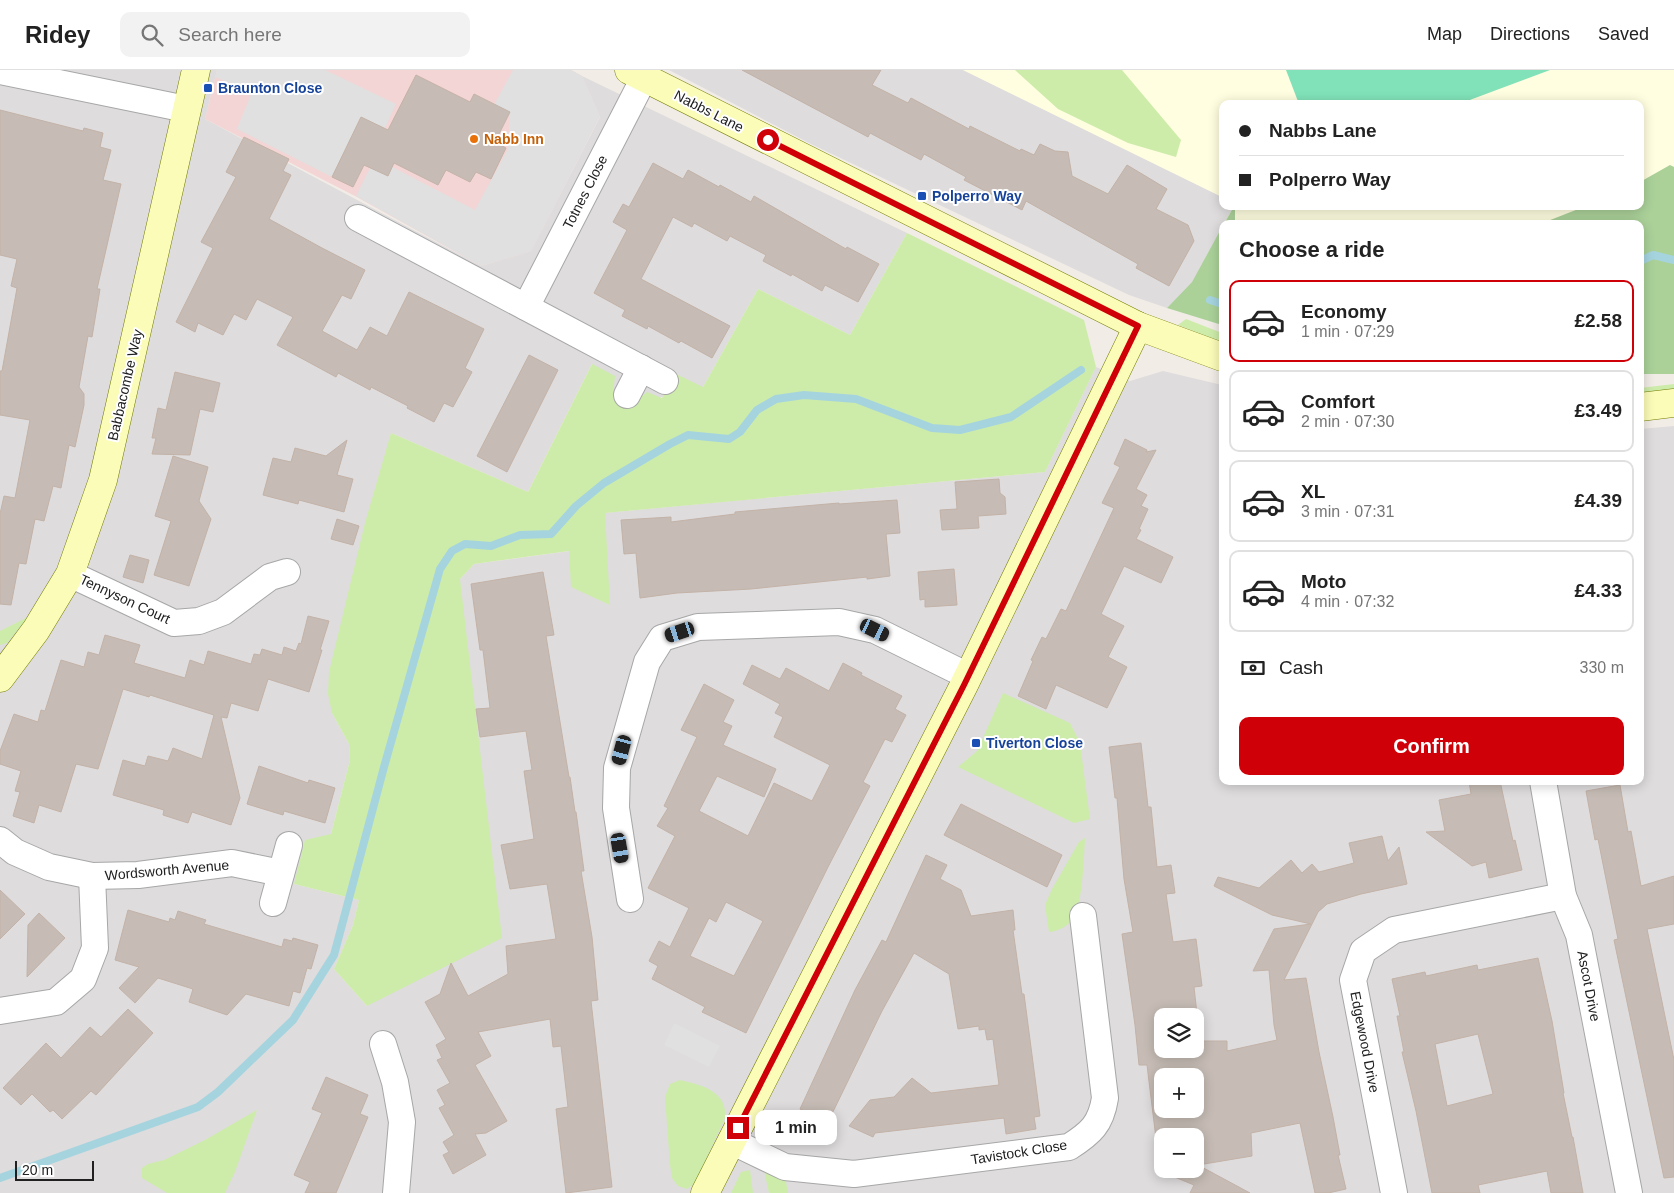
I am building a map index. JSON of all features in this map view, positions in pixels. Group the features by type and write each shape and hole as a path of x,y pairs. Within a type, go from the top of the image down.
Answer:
{"street":[{"name":"Babbacombe Way","path":"1,675 36,630 70,574 103,480 196,70"},
{"path":"0,71 186,109"},
{"name":"Totnes Close","path":"526,307 637,74"},
{"name":"Nabbs Lane","path":"637,74 1138,326 1219,357"},
{"path":"358,218 665,381"},
{"path":"705,1193 968,676 1138,326"},
{"path":"627,395 641,368"},
{"path":"1644,406 1674,403"},
{"name":"Tennyson Court","path":"70,574 174,623 199,621 223,612 270,577 287,572"},
{"path":"630,899 620,848 616,808 617,768 647,662 662,638 698,627 839,622 875,630 968,676"},
{"name":"Ascot Drive","path":"1544,785 1563,896 1579,934 1628,1193"},
{"name":"Wordsworth Avenue","path":"0,840 14,852 49,867 92,876 138,874 232,863 282,873"},
{"path":"273,903 289,845"},
{"path":"0,1011 56,1002 83,979 95,948 92,876"},
{"name":"Edgewood Drive","path":"1394,1193 1353,980 1363,951 1394,930 1563,896"},
{"name":"Tavistock Close","path":"731,1141 786,1166 854,1174 1069,1147 1086,1136 1096,1126 1103,1112 1105,1098 1083,916"},
{"path":"383,1044 395,1082 402,1122 396,1193"}],"shaded area":[{"path":"0,70 217,70 205,119 481,266 531,251 600,117 582,76 907,233 850,335 758,289 703,387 633,404 613,394 592,364 528,492 391,433 332,713 349,744 350,760 331,834 294,884 359,900 353,925 334,969 367,1006 460,579 474,564 570,551 609,604 604,513 1045,472 1096,367 1130,381 1163,371 1219,384 1219,785 1644,785 1644,429 1674,426 1674,1193 0,1193"},
{"path":"217,70 571,70 582,76 600,116 531,251 481,266 355,196 205,119"},
{"path":"217,70 325,70 396,104 385,128 361,118 332,177 237,129 252,92 215,77"},
{"path":"513,70 571,70 582,76 600,116 531,251 481,266 356,196 375,158 475,210 508,149 510,112 494,105"},
{"path":"669,70 963,70 1219,196 1219,210 1232,210 1226,220 1219,220 1219,232 1192,282 1167,308 1129,295 811,144"},
{"path":"963,70 1674,70 1674,374 1644,374 1644,220 1226,220 1232,210 1644,210 1644,100 1219,100 1219,196"},
{"path":"674,1023 720,1046 709,1067 664,1045"}],"green space":[{"path":"1015,70 1122,70 1181,140 1176,157 1128,143 1058,109"},
{"path":"1286,70 1550,70 1470,100 1297,100"},
{"path":"1670,165 1674,167 1674,374 1644,374 1644,220 1550,220 1576,210 1644,210 1644,180"},
{"path":"1232,210 1235,210 1235,220 1226,220"},
{"path":"1219,232 1219,324 1167,308 1192,282"},
{"path":"907,233 1084,320 1096,367 1045,472 605,513 610,605 571,587 569,551 474,564 460,579 502,938 367,1006 334,969 353,925 359,900 294,884 305,840 331,834 350,760 349,744 332,713 328,694 329,672 365,523 391,433 528,492 592,364 615,376 613,394 633,404 647,392 662,398 676,374 703,387 758,289 850,335"},
{"path":"1186,319 1219,332 1219,341 1178,325"},
{"path":"1674,384 1674,391 1644,394 1644,388"},
{"path":"28,617 7,643 0,645 0,631"},
{"path":"1003,693 1070,723 1080,743 1090,819 1074,823 958,767 977,751"},
{"path":"1085,838 1082,881 1076,913 1065,926 1049,932 1045,905 1079,842"},
{"path":"680,1080 704,1087 718,1095 725,1109 725,1118 695,1183 687,1189 678,1186 672,1178 665,1097 670,1084"},
{"path":"257,1110 235,1172 225,1193 167,1193 142,1178 142,1168 148,1164 164,1160 205,1140"},
{"path":"750,1170 753,1193 731,1193 741,1172"},
{"path":"764,1170 785,1176 788,1193 769,1193"}],"building":[{"path":"742,70 881,70 872,85 908,103 911,98 969,129 970,126 1020,151 1021,149 1034,155 1040,144 1055,151 1068,152 1072,176 1108,194 1127,165 1167,189 1156,209 1188,225 1194,241 1169,286 1136,268 1138,264 1026,201 1022,210 964,180 966,177 924,154 921,160 870,133 868,137"},
{"path":"416,75 470,102 474,94 510,112 495,142 506,148 491,179 476,172 470,182 446,170 438,185 394,163 388,176 364,165 353,187 332,177 361,117 388,130"},
{"path":"0,110 83,131 84,128 103,133 100,147 111,150 103,180 121,184 97,289 100,289 92,337 88,336 79,387 84,394 84,405 75,447 69,445 61,488 53,486 44,521 35,519 26,564 19,563 11,605 0,604 0,514 4,496 15,498 30,420 0,415 0,371 2,371 17,288 11,286 17,259 0,255"},
{"path":"244,137 289,159 283,171 291,175 269,219 365,270 351,299 342,295 322,331 357,350 370,327 387,336 409,292 484,329 465,368 472,372 453,407 444,403 434,422 371,387 370,390 338,373 336,377 277,345 293,317 257,299 246,320 234,314 223,335 198,323 195,332 176,322 213,248 201,242 236,177 226,172"},
{"path":"653,163 683,179 688,170 751,202 754,196 846,249 847,247 879,264 858,302 825,285 822,291 792,274 791,276 763,261 766,255 730,236 727,241 694,223 692,227 673,217 641,279 730,326 712,358 681,341 679,343 648,326 647,329 622,316 625,310 594,293 627,230 613,222 623,204 629,207"},
{"path":"529,355 558,370 507,472 477,456"},
{"path":"175,372 220,383 213,412 200,409 190,455 152,454 156,438 152,438 158,408 166,410"},
{"path":"1125,439 1147,450 1146,452 1156,450 1136,489 1147,495 1141,506 1148,509 1136,539 1173,557 1161,583 1124,566 1101,614 1124,626 1108,657 1127,667 1107,708 1056,685 1046,709 1018,696 1033,661 1031,660 1042,637 1046,639 1061,609 1066,611 1114,508 1102,503 1120,467 1114,464"},
{"path":"347,440 337,475 353,479 344,512 299,500 298,504 263,495 273,458 291,462 295,448 326,456"},
{"path":"173,456 208,467 199,501 211,519 189,586 154,575 171,521 155,516"},
{"path":"999,479 1000,493 1005,497 1006,514 978,516 979,528 942,530 940,510 957,509 955,482"},
{"path":"897,500 900,533 886,534 890,576 751,589 677,593 640,598 636,553 624,554 621,520 671,517 671,522 735,514 735,512"},
{"path":"337,519 359,526 353,545 331,539"},
{"path":"130,555 149,560 143,583 123,577"},
{"path":"954,569 957,605 925,607 925,599 920,600 918,572"},
{"path":"543,572 554,635 546,636 576,812 584,871 581,871 592,937 598,1000 591,1001 612,1187 566,1193 556,1109 568,1107 561,1046 553,1047 550,1019 478,1032 491,1056 475,1065 507,1121 486,1133 475,1134 486,1155 453,1174 443,1155 449,1152 443,1142 454,1135 439,1108 445,1105 437,1090 450,1083 437,1060 442,1058 436,1045 446,1039 425,1002 440,994 451,963 468,996 508,974 506,946 556,939 547,884 510,889 501,845 534,839 524,771 532,770 526,731 480,737 476,709 490,708 483,650 480,650 471,584"},
{"path":"308,616 329,621 309,692 268,679 258,711 231,703 227,718 221,717 240,798 231,825 192,812 188,823 163,815 164,810 113,795 123,760 145,766 148,756 168,761 173,748 202,759 214,715 150,695 149,697 123,689 98,769 76,764 61,812 39,805 34,823 13,816 20,792 15,791 21,771 0,764 0,751 14,714 38,722 41,710 45,711 61,660 84,667 88,652 99,655 105,635 140,645 134,663 185,678 190,660 204,665 208,651 251,664 254,654 260,655 262,649 282,655 284,647 296,651 299,643 301,644"},
{"path":"843,663 862,673 861,675 902,696 895,709 906,715 892,742 885,739 863,782 870,786 746,1033 702,1012 705,1007 652,979 658,966 649,961 659,941 670,947 689,908 648,888 675,836 657,826 668,808 664,806 697,737 681,730 704,684 734,700 723,722 732,726 723,745 776,769 764,797 717,776 699,811 748,836 774,783 812,801 830,765 774,737 783,717 775,713 780,704 743,684 752,665 780,679 786,668 829,691","holes":["726,902 763,921 734,976 690,956 709,918 716,922"]},
{"path":"1141,743 1148,807 1151,807 1157,867 1171,865 1175,893 1166,894 1173,942 1196,939 1202,986 1194,987 1196,1008 1154,1008 1154,1058 1204,1058 1204,1041 1227,1041 1227,1051 1277,1040 1269,970 1253,971 1274,929 1311,924 1272,915 1214,886 1218,877 1259,888 1291,860 1302,873 1312,864 1319,872 1354,863 1349,843 1382,836 1388,861 1399,847 1407,884 1327,904 1318,912 1284,980 1306,978 1340,1155 1338,1155 1346,1189 1328,1193 1315,1193 1300,1123 1251,1133 1252,1156 1204,1164 1204,1128 1155,1128 1147,1065 1139,1065 1122,934 1133,932 1124,879 1117,798 1115,798 1109,747"},
{"path":"259,766 308,783 309,780 335,788 325,823 284,811 283,815 247,804"},
{"path":"1470,785 1501,785 1513,841 1515,840 1522,870 1489,878 1486,862 1472,866 1426,832 1445,831 1439,800 1471,794"},
{"path":"1620,785 1628,832 1631,831 1641,886 1674,876 1674,924 1647,929 1674,1060 1674,1177 1664,1178 1614,940 1618,939 1598,839 1595,840 1586,791"},
{"path":"961,804 1062,855 1047,887 944,835"},
{"path":"926,855 947,865 940,879 961,890 971,916 1013,910 1015,930 1013,930 1022,994 1024,994 1040,1116 1034,1117 1036,1129 1006,1134 1004,1118 875,1133 873,1137 849,1126 870,1100 894,1097 912,1078 931,1093 999,1085 993,1039 987,1040 985,1029 979,1030 979,1026 958,1029 949,974 914,953 882,1011 828,1122 800,1109 855,990 882,940 886,942"},
{"path":"0,890 25,914 0,939"},
{"path":"128,910 169,922 170,918 175,920 178,911 206,920 204,924 282,947 284,939 292,941 293,938 318,945 311,969 307,968 300,993 293,991 289,1006 246,994 227,1015 189,1002 193,989 158,978 135,1003 119,988 139,967 115,960"},
{"path":"39,913 65,938 27,977 28,925"},
{"path":"1538,958 1552,1021 1563,1093 1583,1193 1551,1193 1547,1171 1478,1185 1480,1193 1432,1193 1402,1052 1404,1052 1397,1016 1400,1016 1392,979 1425,972 1426,976 1477,965 1478,970","holes":["1478,1034 1493,1094 1447,1106 1435,1044"]},
{"path":"128,1009 153,1033 96,1095 91,1091 62,1119 53,1110 50,1112 32,1094 21,1105 3,1088 46,1043 61,1058 90,1027 101,1037"},
{"path":"326,1077 368,1095 360,1114 368,1117 336,1193 305,1193 310,1182 294,1175 322,1113 312,1109"},
{"path":"1204,1168 1250,1193 1190,1193 1194,1185 1177,1178 1204,1178"}],"waterway":[{"path":"1644,259 1653,255 1674,260"},
{"path":"1210,300 1219,303"},
{"path":"0,1178 198,1107 218,1092 293,1020 334,955 384,767 440,569 452,551 465,544 491,546 520,535 551,534 576,506 604,483 688,435 729,439 740,432 757,410 776,399 804,395 856,399 932,428 960,430 1011,417 1081,370"}],"place":[{"name":"Braunton Close","path":"208,88"},
{"name":"Nabb Inn","path":"474,139"},
{"name":"Polperro Way","path":"922,196"},
{"name":"Tiverton Close","path":"976,743"}],"route":[{"path":"738,1128 964,685 1138,326 768,140"}]}
